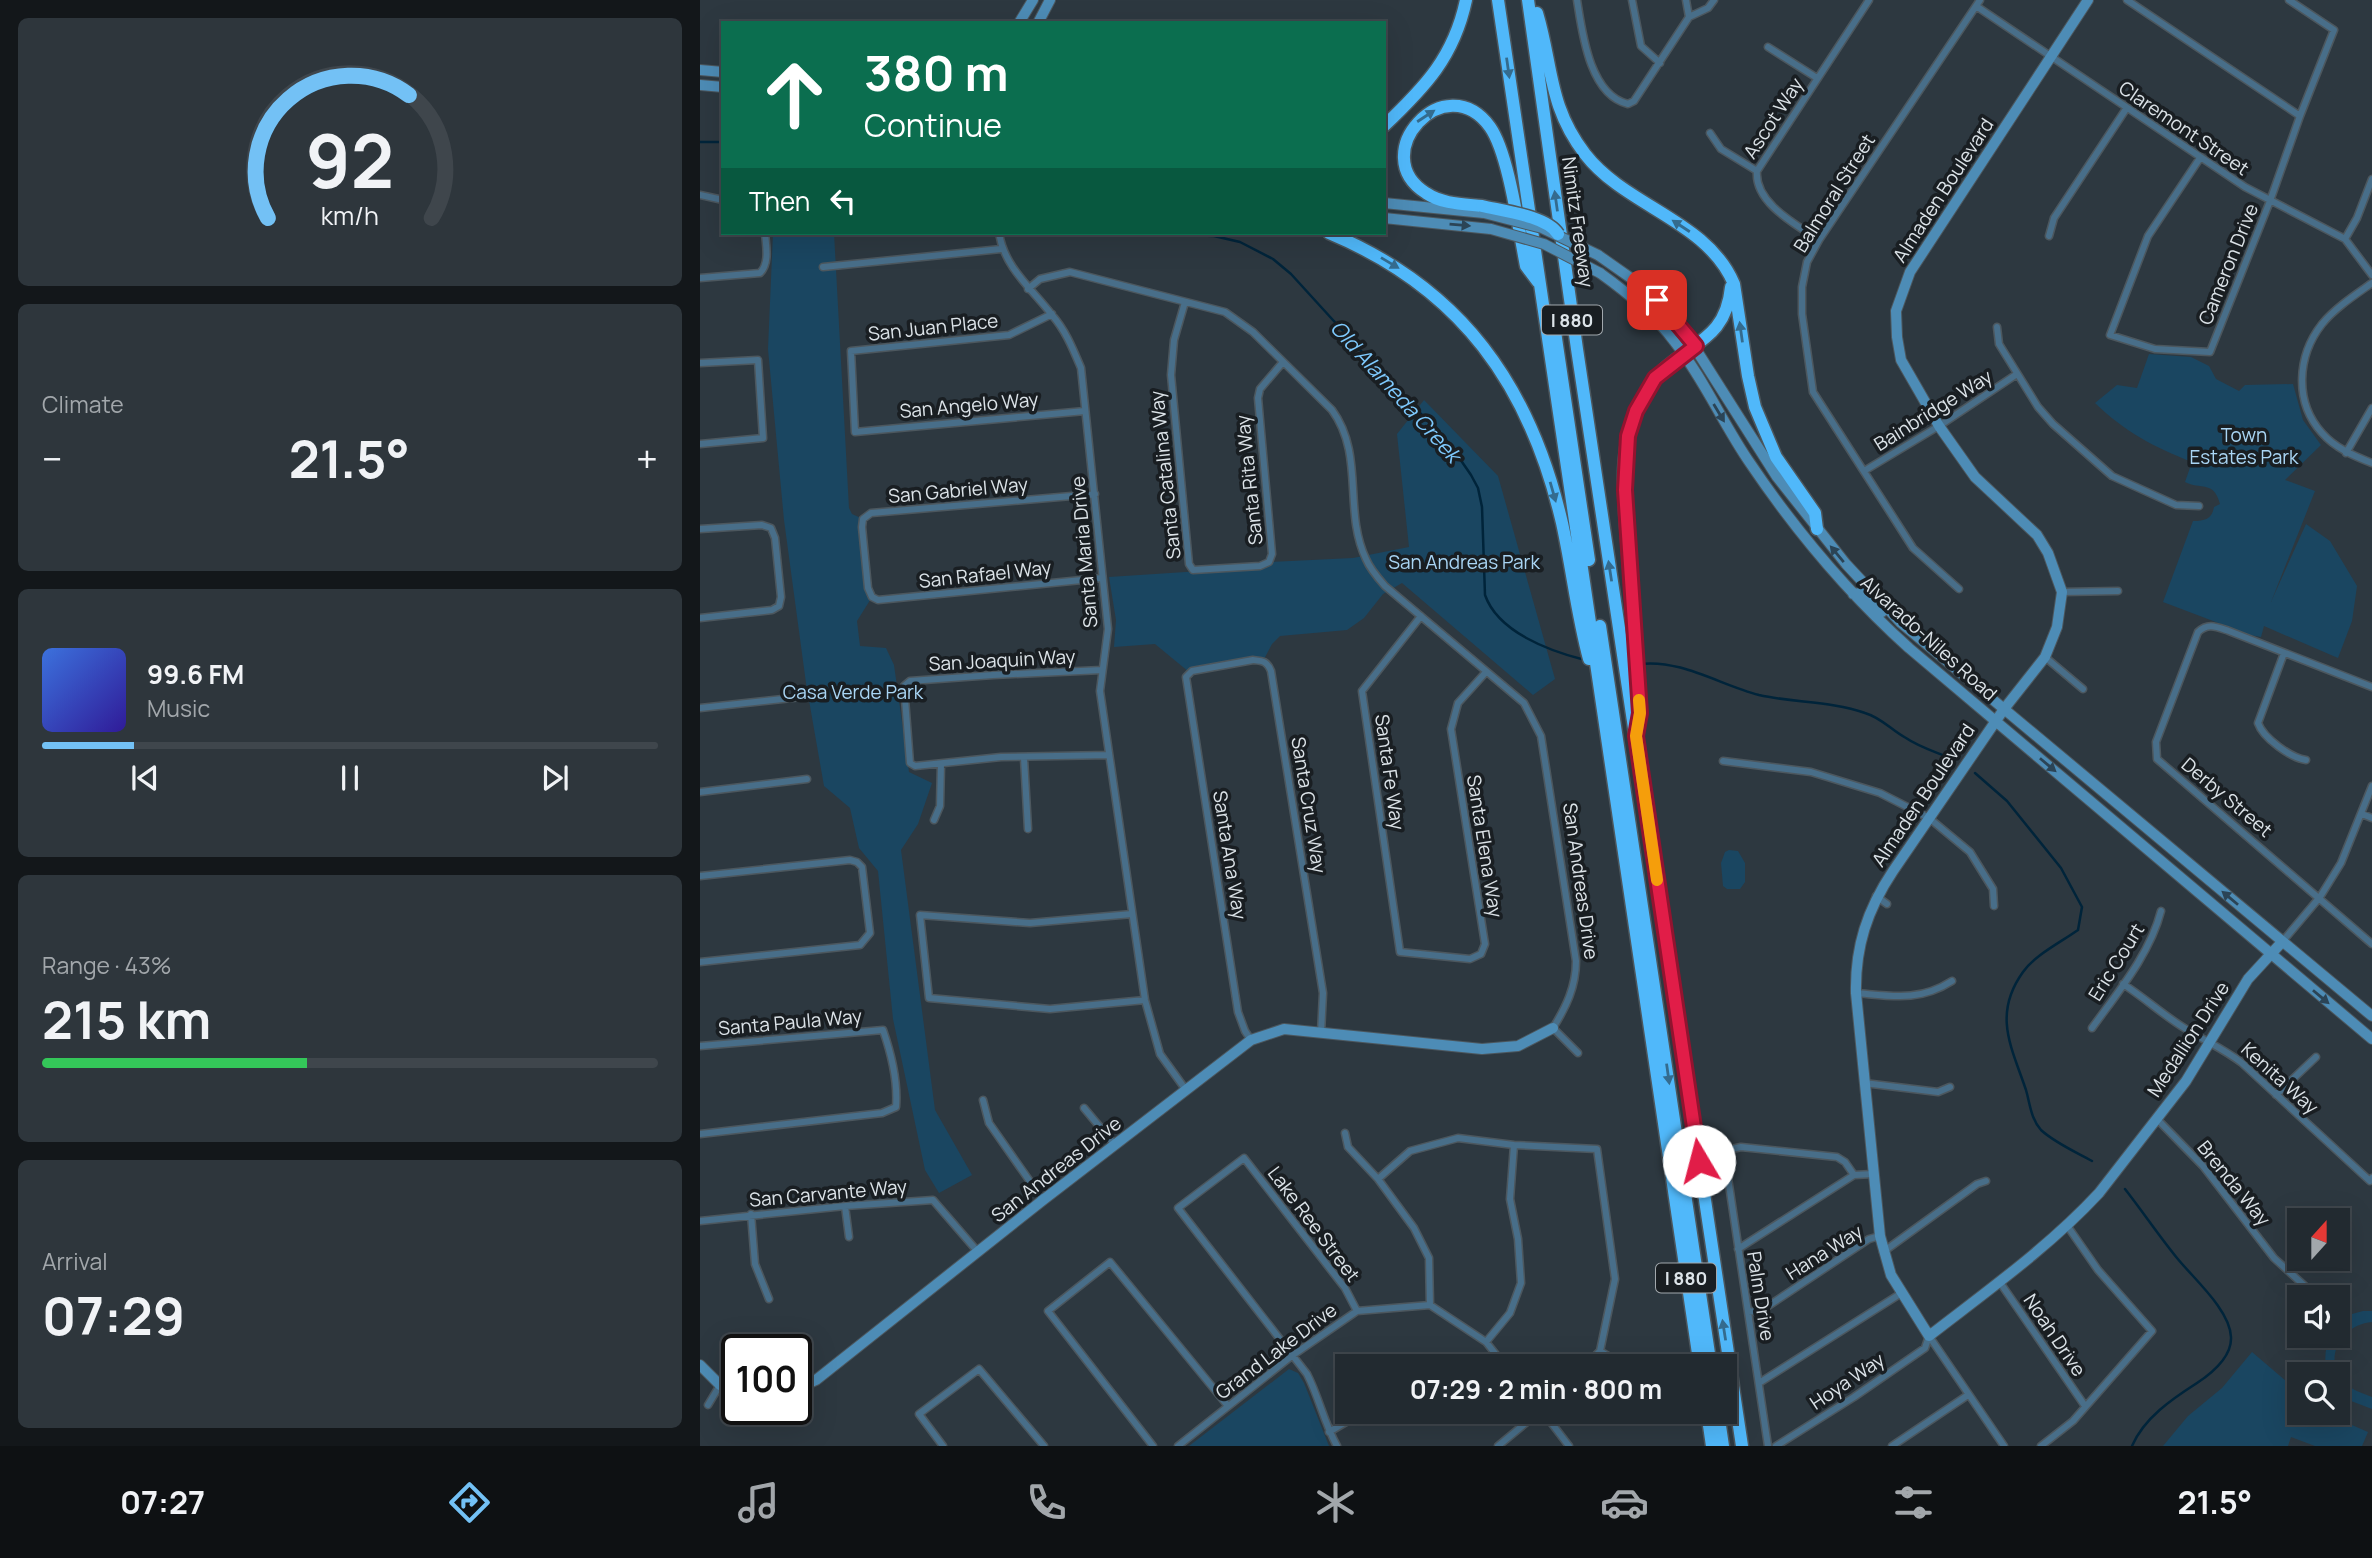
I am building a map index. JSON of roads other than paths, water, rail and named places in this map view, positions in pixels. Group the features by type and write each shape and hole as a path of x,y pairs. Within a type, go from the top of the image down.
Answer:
{"highway":[{"path":"1386,124 1421,91 1444,60 1460,26 1466,0"},
{"name":"I 880","path":"1498,0 1593,639 1609,715 1709,1354"},
{"path":"1529,0 1537,14 1555,99 1586,155 1614,182 1700,239 1730,273 1755,407 1776,457 1815,513 1817,529"},
{"name":"Nimitz Freeway","path":"1529,0 1620,639 1635,713"},
{"path":"1540,285 1526,266 1502,152 1490,127 1477,114 1460,107 1441,108 1425,115 1412,128 1406,143 1405,162 1411,178 1424,192 1447,202 1483,210 1540,220 1553,226 1558,234"},
{"path":"1333,235 1390,262 1433,294 1472,333 1506,379 1531,428 1552,486 1593,639"},
{"path":"1635,713 1634,639 1625,490 1628,436 1636,411 1649,386 1663,370 1714,332 1724,317 1731,291 1730,273"},
{"name":"I 880","path":"1635,713 1636,736 1742,1446"},
{"name":"I 880","path":"1609,715 1698,1354"},
{"path":"1709,1424 1712,1446"},
{"path":"1720,1424 1723,1446"}],"street":[{"path":"1020,21 1033,0"},
{"path":"1039,21 1050,0"},
{"path":"1577,0 1585,47 1592,68 1604,86 1620,102 1628,104 1634,100 1660,63 1689,17 1708,8 1714,0"},
{"path":"1632,0 1641,46 1660,63"},
{"path":"1686,0 1689,17"},
{"name":"Ascot Way","path":"1819,240 1770,203 1756,180 1757,172 1869,0"},
{"name":"Almaden Boulevard","path":"2003,1446 1900,1294 1883,1252 1864,1083 1855,968 1860,939 1876,896 1995,721 2045,657 2057,628 2062,592 2048,554 2037,535 1975,477 1940,426 1901,360 1896,310 1910,272 2088,0"},
{"path":"2127,0 2300,116"},
{"name":"Cameron Drive","path":"2200,158 2148,236 2110,335 2155,349 2210,352 2334,30 2289,0"},
{"name":"Claremont Street","path":"1978,3 2050,57 2200,158 2270,201 2331,229 2346,239 2372,275"},
{"name":"Balmoral Street","path":"1959,589 1913,548 1813,392 1802,314 1802,287 1807,262 1819,240 1978,3"},
{"path":"1768,47 1817,78"},
{"path":"700,70 721,72"},
{"path":"700,85 721,87"},
{"path":"2049,236 2053,218 2126,109"},
{"path":"1710,133 1721,149 1757,172"},
{"path":"2346,239 2372,179"},
{"path":"700,195 721,200"},
{"path":"1386,203 1483,210"},
{"name":"Alvarado-Niles Road","path":"1386,218 1486,228 1544,244 1600,273 1647,310 1684,354 1758,475 1853,594 1909,648 2372,1039"},
{"name":"Alvarado-Niles Road","path":"1558,234 1598,255 1644,288 1670,314 1696,346 1762,455 1817,529 1873,594 1919,638 2372,1016"},
{"path":"700,278 760,273 765,268 765,235"},
{"name":"Santa Maria Drive","path":"999,235 1001,249 1028,289 1052,314 1070,341 1081,368 1108,629 1100,691 1132,914 1145,1000 1160,1054 1186,1090"},
{"path":"823,267 1001,249"},
{"name":"San Andreas Drive","path":"812,1382 1251,1040 1284,1029 1482,1049 1518,1046 1553,1028 1573,990 1576,961 1543,747 1536,724 1524,703 1385,586 1366,558 1357,527 1352,459 1340,422 1332,410 1253,332 1225,312 1070,272 1040,279 1028,289"},
{"path":"2372,283 2323,323 2305,356 2301,378 2306,409 2322,433 2346,453 2372,464"},
{"name":"Santa Catalina Way","path":"1185,302 1174,340 1171,375 1189,564 1193,570 1200,570 1260,566 1269,562"},
{"name":"San Juan Place","path":"855,432 850,351 1009,335 1052,314"},
{"path":"1997,327 1999,344 2038,407 2053,424 2112,476 2176,505 2199,506"},
{"path":"700,363 758,360 763,438 700,444"},
{"name":"Santa Rita Way","path":"1269,562 1272,554 1258,398 1260,389 1283,362"},
{"name":"Bainbridge Way","path":"1864,471 1940,426 2017,374"},
{"path":"2346,453 2372,408"},
{"name":"San Angelo Way","path":"855,432 1085,411"},
{"name":"San Gabriel Way","path":"872,597 868,587 862,527 863,519 871,513 1095,494"},
{"path":"700,529 762,525 771,528 775,538 781,597 779,606 772,610 700,618"},
{"name":"San Rafael Way","path":"872,597 878,600 1102,578"},
{"path":"2062,592 2118,591"},
{"path":"1853,594 1861,593 1899,627 1912,637 1919,638"},
{"name":"Santa Fe Way","path":"1400,952 1362,691 1421,616"},
{"name":"Derby Street","path":"2284,653 2212,625 2197,632 2156,742 2157,759 2372,944"},
{"path":"2306,760 2295,758 2260,730 2258,723 2284,653 2372,687"},
{"path":"2045,657 2083,689"},
{"name":"Santa Cruz Way","path":"1189,672 1253,660 1268,664 1271,671 1323,993 1321,1033"},
{"name":"San Joaquin Way","path":"941,764 915,766 910,763 904,686 910,681 1102,670"},
{"name":"Santa Elena Way","path":"1400,952 1470,959 1481,954 1485,944 1451,729 1458,703 1486,671"},
{"name":"Santa Ana Way","path":"1189,672 1186,677 1238,1012 1251,1040"},
{"path":"700,708 801,697"},
{"path":"934,820 940,806 941,764 1001,757 1109,755"},
{"path":"1024,758 1028,829"},
{"path":"1723,761 1811,772 1880,793 1928,818 1970,852 1993,889 1994,906"},
{"path":"700,792 807,779"},
{"name":"Medallion Drive","path":"1929,1336 1999,1282 2099,1193 2186,1081 2243,987 2320,897 2341,863 2372,786"},
{"path":"2362,814 2372,818"},
{"path":"700,876 849,860 857,862 862,867 870,933 860,945 700,962"},
{"path":"1876,896 1887,904"},
{"name":"Eric Court","path":"2092,1028 2123,984 2156,929 2161,911"},
{"path":"1132,914 1030,923 920,915 929,998 1050,1009 1145,1000"},
{"path":"1856,993 1914,997 1952,981"},
{"name":"Kenita Way","path":"2123,984 2164,1015 2228,1051 2370,1181 2372,1178"},
{"path":"1553,1028 1578,1053"},
{"name":"Santa Paula Way","path":"700,1046 883,1030 889,1046 897,1107 882,1113 700,1134"},
{"path":"2276,1095 2316,1057"},
{"path":"1864,1083 1938,1092 1950,1087"},
{"path":"984,1100 989,1123 1043,1200"},
{"path":"1084,1108 1115,1145"},
{"name":"Brenda Way","path":"2156,1118 2203,1166 2274,1258 2304,1285"},
{"path":"1346,1133 1348,1147 1378,1180 1414,1228 1429,1258 1430,1305 1486,1342 1496,1354"},
{"path":"1378,1180 1410,1151 1458,1138 1514,1145 1597,1149 1615,1279 1600,1351 1597,1354"},
{"path":"1486,1342 1510,1313 1521,1283 1518,1239 1510,1199 1514,1145"},
{"name":"Palm Drive","path":"1768,1446 1724,1163 1729,1151 1736,1147 1745,1147 1837,1157 1845,1162 1854,1175"},
{"name":"Lake Ree Street","path":"1293,1355 1178,1208 1244,1158 1345,1288 1357,1311"},
{"path":"1738,1249 1854,1175 1873,1174"},
{"path":"1883,1252 1977,1184 1986,1181"},
{"name":"San Carvante Way","path":"700,1221 751,1214 933,1200 978,1252"},
{"path":"845,1206 849,1237"},
{"path":"751,1214 755,1264 769,1299"},
{"path":"2040,1446 2073,1421 2152,1331 2098,1270 2066,1224"},
{"name":"Hana Way","path":"1748,1312 1762,1310 1869,1239 1880,1236"},
{"path":"1153,1446 1048,1311 1110,1262 1228,1406"},
{"name":"Noah Drive","path":"1999,1282 2085,1406"},
{"path":"1759,1383 1900,1294"},
{"name":"Grand Lake Drive","path":"1178,1446 1293,1355 1357,1311 1430,1305"},
{"name":"Hoya Way","path":"1776,1446 1925,1348 1929,1336"},
{"path":"1600,1351 1605,1354"},
{"path":"1293,1355 1317,1393 1329,1432 1337,1446"},
{"path":"700,1365 720,1385 708,1405"},
{"path":"943,1446 919,1413 979,1369 1044,1446"},
{"path":"1892,1446 1968,1395"},
{"path":"1329,1432 1343,1424"},
{"path":"1498,1446 1526,1424"},
{"path":"1551,1424 1569,1446"}],"waterway":[{"name":"Old Alameda Creek","path":"700,142 721,142"},
{"name":"Old Alameda Creek","path":"1188,235 1214,236 1240,242 1273,259 1291,274 1449,443 1478,488 1482,507 1485,595 1492,608 1501,620 1526,638 1585,660"},
{"name":"Old Alameda Creek","path":"1640,664 1670,665 1759,695 1852,709 1876,718 1916,744 1950,758"},
{"name":"Old Alameda Creek","path":"1975,773 2007,801 2061,868 2082,907 2078,930 2041,954 2023,972 2008,1003 2007,1017 2011,1046 2038,1126 2053,1139 2092,1161"},
{"name":"Old Alameda Creek","path":"2125,1189 2170,1250 2218,1306 2225,1316 2231,1337 2228,1351 2220,1364 2160,1410 2144,1427 2132,1446"}],"park label":[{"name":"Town Estates Park","path":"2244,446"},
{"name":"San Andreas Park","path":"1464,562"},
{"name":"Casa Verde Park","path":"853,692"}]}
